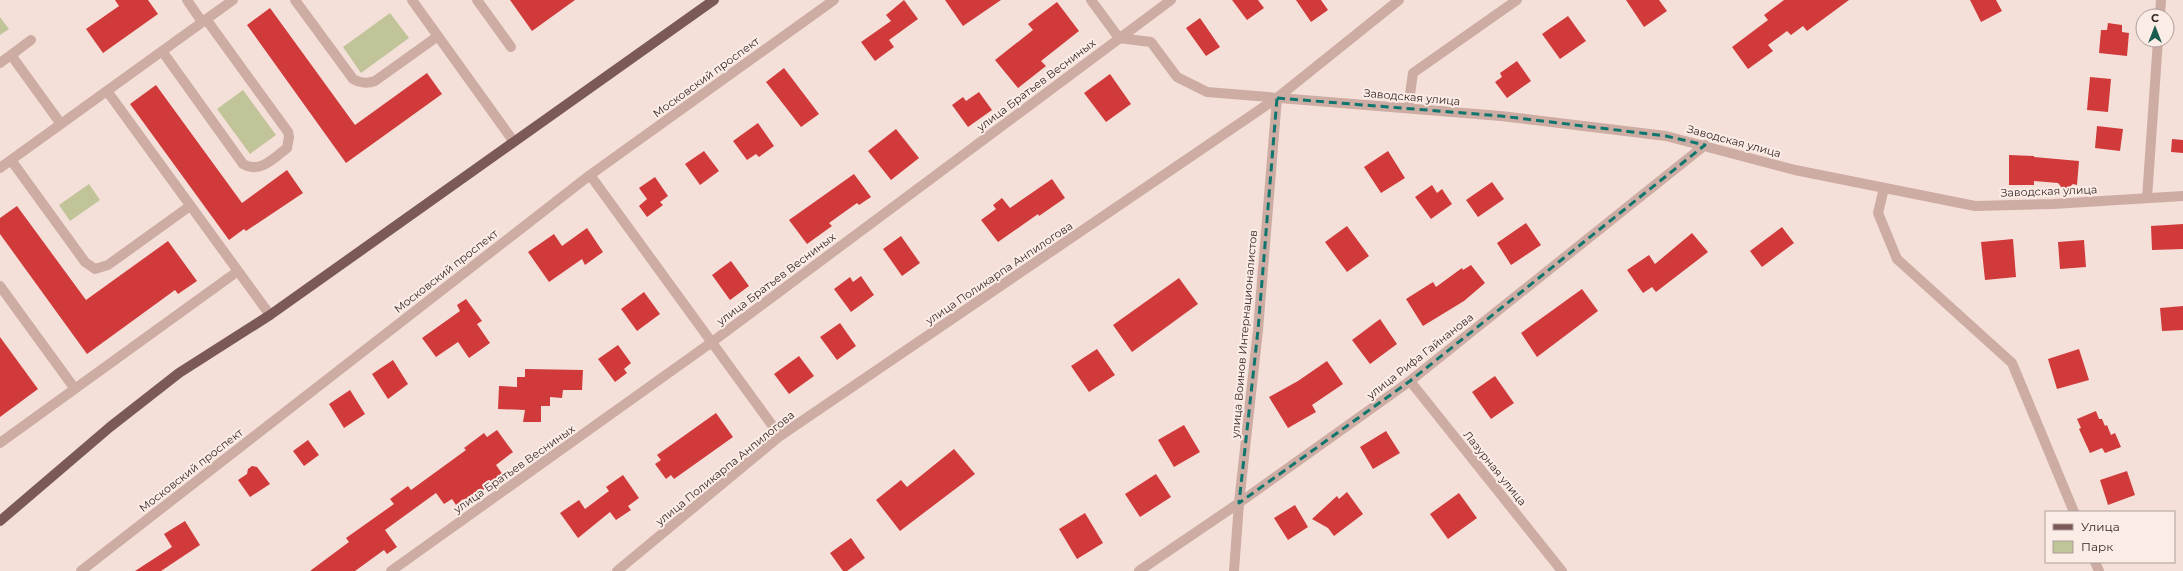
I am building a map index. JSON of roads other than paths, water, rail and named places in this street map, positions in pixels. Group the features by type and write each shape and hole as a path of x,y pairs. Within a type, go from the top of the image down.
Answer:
{"main road":[{"path":"0,521 110,427 172,378 270,315 714,0"}],"street":[{"path":"162,51 243,164 255,168 261,167 287,148 289,137 288,132 204,20 186,0"},
{"path":"0,168 233,0"},
{"path":"295,0 352,79 358,82 369,83 375,81 438,36"},
{"path":"412,0 514,142"},
{"path":"477,0 511,47"},
{"name":"Московский проспект","path":"81,571 590,175 834,0"},
{"path":"1091,0 1119,38"},
{"name":"улица Братьев Весниных","path":"391,571 712,342 1172,0"},
{"name":"улица Поликарпа Анпилогова","path":"617,571 780,436 1277,98 1398,0"},
{"path":"1408,108 1413,73 1517,0"},
{"name":"Заводская улица","path":"1119,38 1151,42 1177,77 1207,92 1502,116 1658,135 1705,145 1795,170 1975,206 2053,204 2183,196"},
{"path":"0,62 31,40"},
{"path":"2146,198 2157,48"},
{"path":"11,55 61,124"},
{"path":"107,91 270,315"},
{"name":"улица Воинов Интернационалистов","path":"1234,571 1239,503 1258,330 1277,98"},
{"name":"улица Рифа Гайнанова","path":"1139,571 1239,503 1410,381 1705,145"},
{"path":"11,160 85,262 95,269 108,265 190,206"},
{"path":"590,175 780,436"},
{"path":"1884,188 1878,212 1897,259 2012,363 2074,511"},
{"path":"0,443 238,271"},
{"path":"0,286 75,389"},
{"name":"Лазурная улица","path":"1410,381 1562,571"}]}
